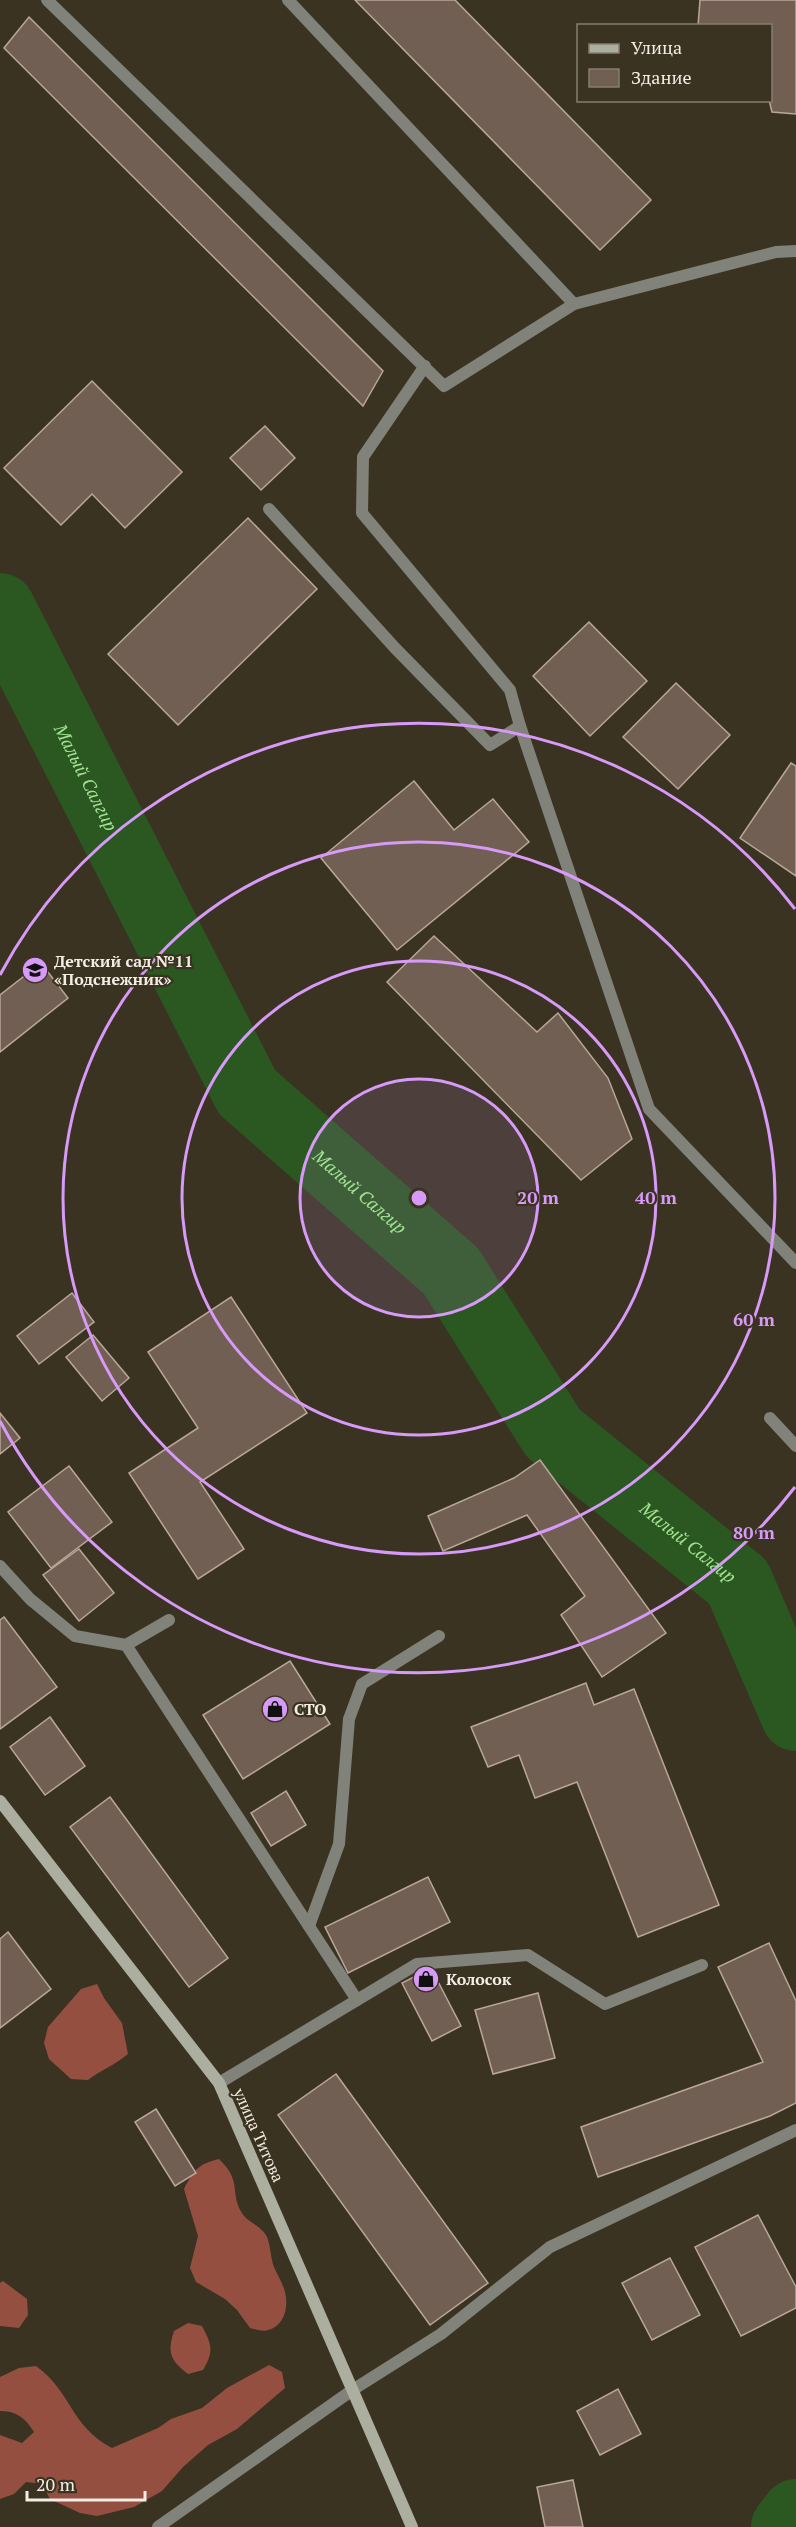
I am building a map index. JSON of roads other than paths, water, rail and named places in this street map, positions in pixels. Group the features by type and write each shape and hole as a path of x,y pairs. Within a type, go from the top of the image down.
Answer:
{"main road":[{"name":"улица Титова","path":"0,1801 219,2083 354,2389 412,2527"}],"street":[{"path":"47,0 444,386 574,304 776,252 796,251"},
{"path":"288,0 574,304"},
{"path":"424,366 363,457 362,513 510,690 520,726 649,1109 796,1263"},
{"path":"269,509 395,648 490,745 520,726"},
{"path":"770,1418 796,1446"},
{"path":"0,1566 30,1599 75,1636 126,1646 169,1620"},
{"path":"309,1926 339,1844 349,1719 362,1684 439,1636"},
{"path":"126,1646 357,2000"},
{"path":"219,2083 417,1965 528,1955 605,2004 702,1965"},
{"path":"158,2527 354,2389 441,2334 550,2247 796,2130"}],"waterway":[{"name":"Малый Салгир","path":"0,608 247,1092 451,1271 553,1433 738,1582 796,1716"},
{"name":"Малый Салгир","path":"786,2527 796,2514"}],"place":[{"name":"Детский сад №11 «Подснежник»","path":"35,970"},
{"name":"СТО","path":"275,1709"},
{"name":"Колосок","path":"426,1979"}]}
